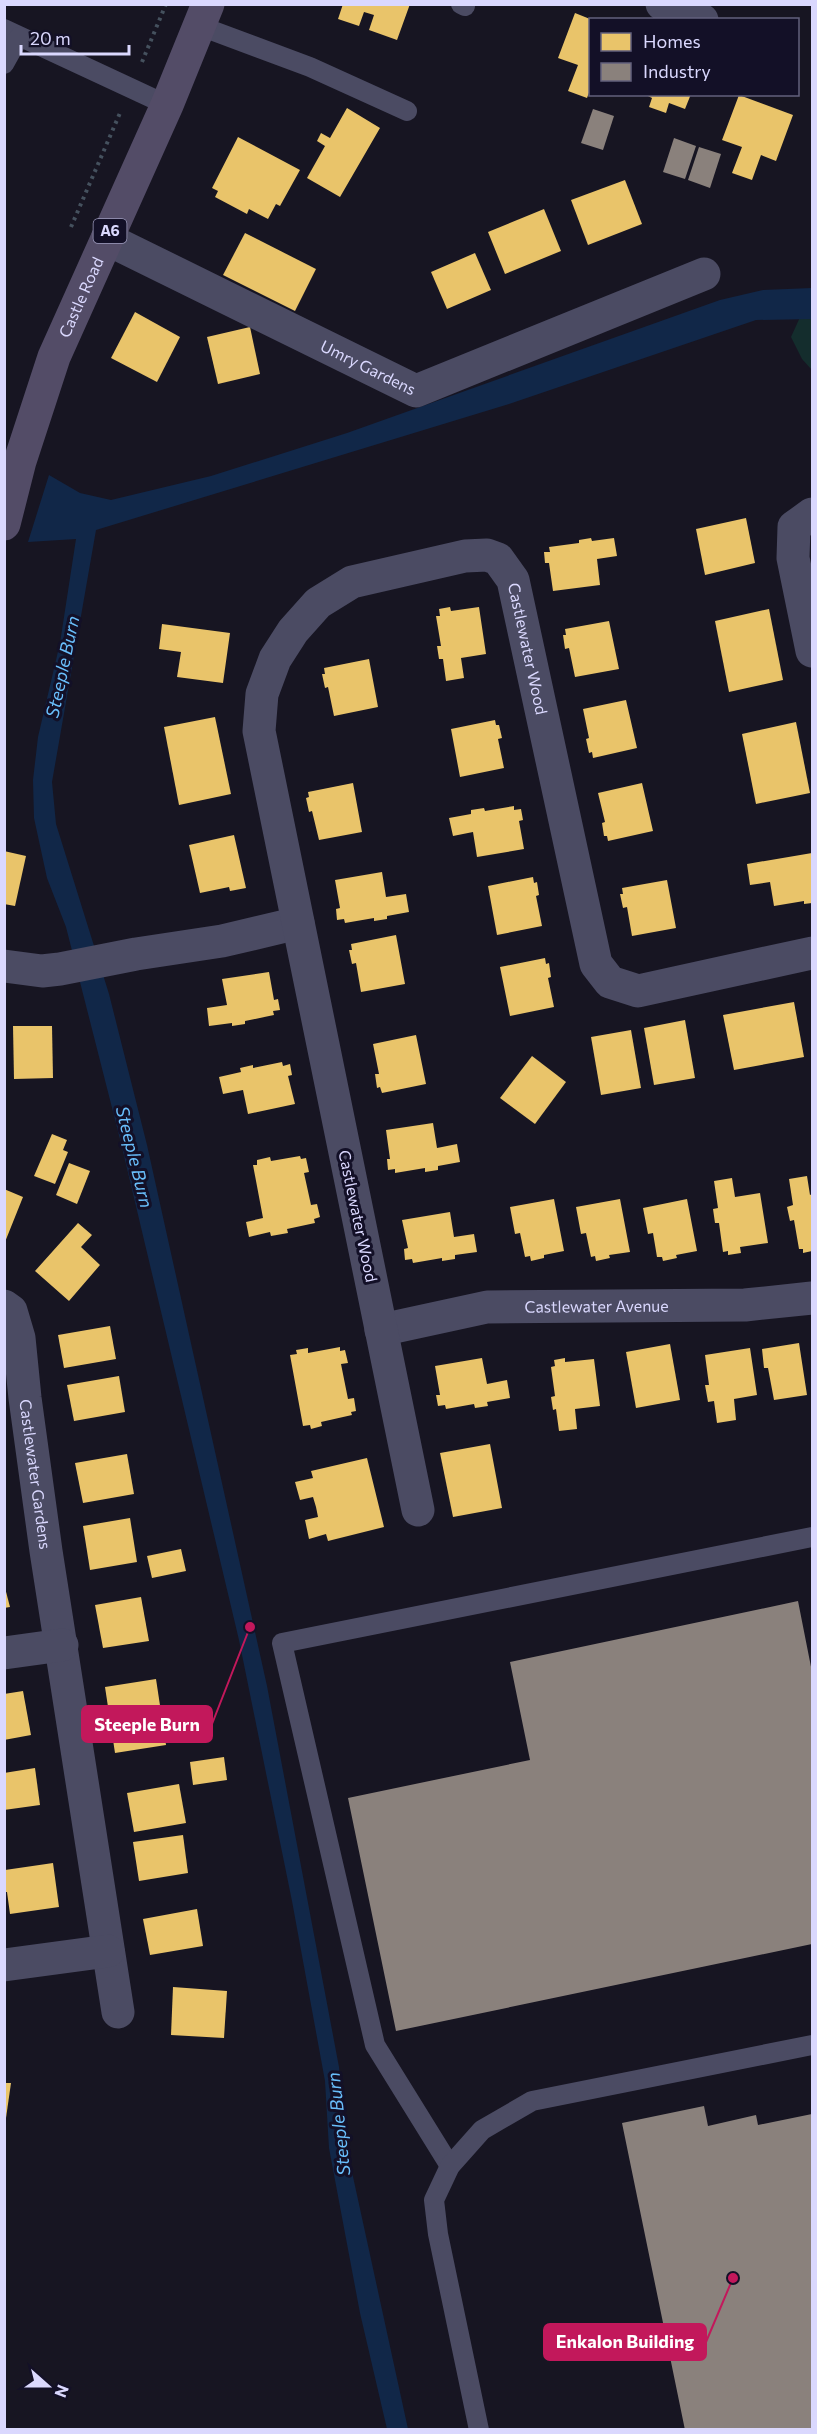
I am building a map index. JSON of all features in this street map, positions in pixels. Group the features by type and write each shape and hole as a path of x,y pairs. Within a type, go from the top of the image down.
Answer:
{"main road":[{"name":"Castle Road","path":"4,524 20,461 54,357 204,15"}],"street":[{"path":"662,4 697,18"},
{"name":"Umry Gardens","path":"107,239 416,391 704,274"},
{"path":"813,514 794,527 793,558 813,651"},
{"name":"Castlewater Wood","path":"418,1510 259,731 262,694 275,659 293,631 318,603 352,582 465,556 487,555 498,559 513,580 596,964 610,982 638,991 813,953"},
{"path":"4,966 42,971 60,969 222,940 298,923"},
{"name":"Castlewater Avenue","path":"381,1330 487,1307 745,1305 813,1298"},
{"name":"Castlewater Gardens","path":"4,1306 11,1311 19,1338 25,1398 118,2012"},
{"path":"4,1653 62,1645"},
{"path":"4,1965 108,1951"}],"lane":[{"path":"204,15 407,111"},
{"path":"4,64 12,33 166,105"},
{"path":"450,2166 375,2045 282,1644 813,1537"},
{"path":"479,2430 438,2234 434,2200 450,2166 482,2130 532,2101 813,2045"}],"green space":[{"path":"812,291 812,370 802,359 791,337"}],"water":[{"path":"812,288 812,319 756,320 509,404 96,530 52,782 56,824 109,994 147,1145 267,1686 339,2067 345,2140 408,2429 387,2429 360,2313 329,2148 325,2081 292,1901 239,1640 121,1143 66,927 47,878 34,818 33,780 38,737 60,643 76,539 28,542 49,475 80,493 111,500 211,476 347,433 720,300 763,290"}],"building: Homes":[{"path":"343,4 410,4 397,40 369,30 374,15 364,12 359,26 338,19"},
{"path":"575,13 589,19 589,93 587,98 568,91 578,65 558,58"},
{"path":"648,96 690,96 685,109 669,103 666,113 649,107 652,98"},
{"path":"739,96 793,115 776,161 761,155 752,180 732,173 742,147 722,140"},
{"path":"347,108 380,128 340,197 307,178 325,146 317,141 321,133 330,138"},
{"path":"238,137 300,170 280,206 276,204 268,219 249,209 247,214 215,197 218,191 212,188"},
{"path":"625,180 642,224 588,245 571,200"},
{"path":"544,209 561,251 505,274 488,232"},
{"path":"245,233 316,269 295,311 223,275"},
{"path":"475,253 491,290 447,309 431,272"},
{"path":"135,312 180,337 157,382 111,358"},
{"path":"250,327 260,374 218,384 207,337"},
{"path":"746,518 755,563 705,575 696,529"},
{"path":"591,538 592,541 614,538 617,556 597,559 600,585 553,591 549,563 545,563 544,552 550,552 549,547 579,543 579,540"},
{"path":"450,607 451,611 479,607 486,654 461,658 464,678 446,681 443,659 439,659 437,646 441,646 436,616 440,616 439,609"},
{"path":"769,609 783,680 729,692 715,621"},
{"path":"609,621 619,669 575,677 569,648 565,649 563,635 566,635 565,629"},
{"path":"162,624 230,633 223,683 177,677 181,652 159,649"},
{"path":"369,659 378,707 334,716 328,687 325,688 322,674 325,674 324,668"},
{"path":"626,700 637,748 593,758 592,752 589,753 586,739 589,738 583,709"},
{"path":"215,717 231,794 179,805 164,727"},
{"path":"495,720 496,725 499,725 502,738 498,739 504,768 460,777 451,729"},
{"path":"796,722 810,793 756,804 742,734"},
{"path":"353,783 362,832 319,840 312,811 309,812 306,798 309,797 308,792"},
{"path":"642,783 653,831 608,841 607,836 604,836 602,823 605,822 598,793"},
{"path":"514,806 514,810 521,809 523,820 519,821 524,849 477,857 473,832 453,836 449,818 471,814 471,810 484,808 485,811"},
{"path":"234,835 246,888 230,891 229,887 200,893 189,845"},
{"path":"4,851 26,856 15,906 4,904"},
{"path":"812,853 812,903 804,904 804,901 774,906 770,882 750,885 747,864"},
{"path":"382,872 386,897 406,894 409,912 374,921 374,918 345,923 344,919 337,920 336,909 340,908 335,880"},
{"path":"533,877 534,883 537,882 539,895 536,896 542,926 497,935 488,886"},
{"path":"667,880 676,928 632,936 627,907 623,908 620,894 623,894 622,888"},
{"path":"396,935 405,984 361,992 356,963 352,964 349,950 352,950 351,944"},
{"path":"545,958 546,964 549,963 551,977 548,978 554,1007 510,1016 500,967"},
{"path":"269,972 274,1000 278,999 280,1010 273,1011 274,1015 245,1021 245,1024 209,1026 207,1008 227,1005 222,979"},
{"path":"794,1002 804,1057 734,1070 723,1015"},
{"path":"685,1020 695,1078 654,1085 644,1028"},
{"path":"13,1026 52,1026 53,1078 14,1079"},
{"path":"631,1030 641,1088 601,1095 591,1037"},
{"path":"416,1035 426,1084 382,1093 380,1087 377,1088 375,1074 379,1074 373,1044"},
{"path":"532,1056 566,1082 535,1124 500,1098"},
{"path":"282,1062 283,1066 290,1064 292,1075 288,1076 295,1104 248,1114 243,1090 223,1094 219,1077 241,1072 240,1068 253,1065 253,1068"},
{"path":"433,1123 437,1148 457,1144 460,1162 438,1166 438,1170 425,1172 425,1168 395,1173 395,1169 388,1170 387,1159 390,1159 386,1130"},
{"path":"52,1134 67,1140 63,1150 68,1152 55,1184 34,1176"},
{"path":"300,1156 301,1159 306,1158 309,1172 304,1173 311,1205 317,1204 320,1217 314,1219 315,1223 287,1229 288,1233 271,1236 270,1232 249,1237 246,1222 263,1218 253,1165 257,1165 257,1160 270,1157 271,1161"},
{"path":"69,1163 90,1171 77,1204 56,1195"},
{"path":"807,1176 810,1195 812,1194 812,1251 803,1253 803,1249 799,1249 794,1220 790,1221 787,1207 793,1205 789,1179"},
{"path":"732,1178 735,1197 760,1193 768,1243 740,1247 741,1253 728,1255 728,1251 723,1252 719,1223 715,1223 713,1209 718,1208 714,1181"},
{"path":"4,1189 23,1197 5,1242 4,1241"},
{"path":"554,1199 564,1251 544,1255 544,1258 531,1261 530,1256 525,1257 520,1233 515,1234 510,1207"},
{"path":"620,1199 630,1252 609,1255 610,1258 596,1261 595,1256 591,1257 586,1233 581,1234 576,1207"},
{"path":"687,1199 697,1251 676,1255 677,1258 663,1261 662,1257 657,1257 653,1233 648,1234 643,1208"},
{"path":"450,1212 454,1237 474,1234 477,1252 455,1255 455,1259 442,1261 442,1258 413,1263 412,1259 405,1260 404,1249 408,1248 402,1220"},
{"path":"78,1223 92,1235 81,1247 100,1265 69,1301 35,1271"},
{"path":"110,1326 116,1359 64,1368 58,1335"},
{"path":"799,1343 807,1395 774,1400 768,1368 764,1368 762,1349"},
{"path":"670,1344 680,1400 636,1408 626,1352"},
{"path":"340,1347 340,1351 345,1350 348,1363 341,1364 348,1399 354,1398 356,1411 351,1412 352,1415 321,1422 322,1426 311,1429 310,1425 303,1426 290,1355 297,1354 296,1350 308,1348 308,1353"},
{"path":"750,1348 757,1395 734,1399 736,1420 717,1423 714,1401 708,1402 705,1385 709,1385 705,1355"},
{"path":"482,1358 487,1384 507,1380 510,1398 487,1402 488,1406 475,1408 474,1404 446,1409 445,1405 438,1406 436,1395 440,1395 435,1366"},
{"path":"565,1358 565,1362 594,1359 600,1406 575,1409 577,1429 559,1431 556,1409 553,1410 551,1397 555,1396 551,1367 555,1366 554,1360"},
{"path":"119,1376 125,1412 74,1421 67,1385"},
{"path":"490,1444 502,1508 453,1517 440,1453"},
{"path":"127,1454 134,1494 83,1503 75,1463"},
{"path":"367,1458 384,1527 328,1541 326,1534 309,1539 305,1520 318,1517 316,1507 313,1497 300,1500 295,1482 313,1478 311,1471"},
{"path":"130,1518 137,1562 90,1570 83,1526"},
{"path":"181,1549 186,1571 152,1578 147,1556"},
{"path":"4,1584 10,1607 4,1608"},
{"path":"141,1597 149,1641 103,1648 95,1605"},
{"path":"156,1679 166,1745 115,1753 105,1687"},
{"path":"23,1691 31,1735 4,1740 4,1694"},
{"path":"224,1757 227,1780 193,1785 190,1762"},
{"path":"35,1768 40,1805 4,1810 4,1773"},
{"path":"179,1784 186,1823 134,1832 127,1793"},
{"path":"183,1835 188,1873 139,1881 133,1842"},
{"path":"53,1863 59,1907 10,1914 7,1892 5,1892 5,1870"},
{"path":"197,1909 203,1946 150,1955 143,1919"},
{"path":"173,1987 227,1991 224,2038 171,2035"},
{"path":"4,2083 11,2083 6,2118 4,2118"}],"building: Industry":[{"path":"593,109 614,116 603,150 581,143"},
{"path":"674,138 696,146 685,179 663,172"},
{"path":"699,147 721,154 710,188 688,180"},
{"path":"798,1601 812,1672 812,1944 396,2031 348,1798 530,1760 510,1662"},
{"path":"704,2106 708,2126 756,2115 758,2125 812,2114 812,2430 685,2430 622,2123"}],"place":[{"name":"Steeple Burn","path":"250,1627"},
{"name":"Enkalon Building","path":"733,2278"}]}
